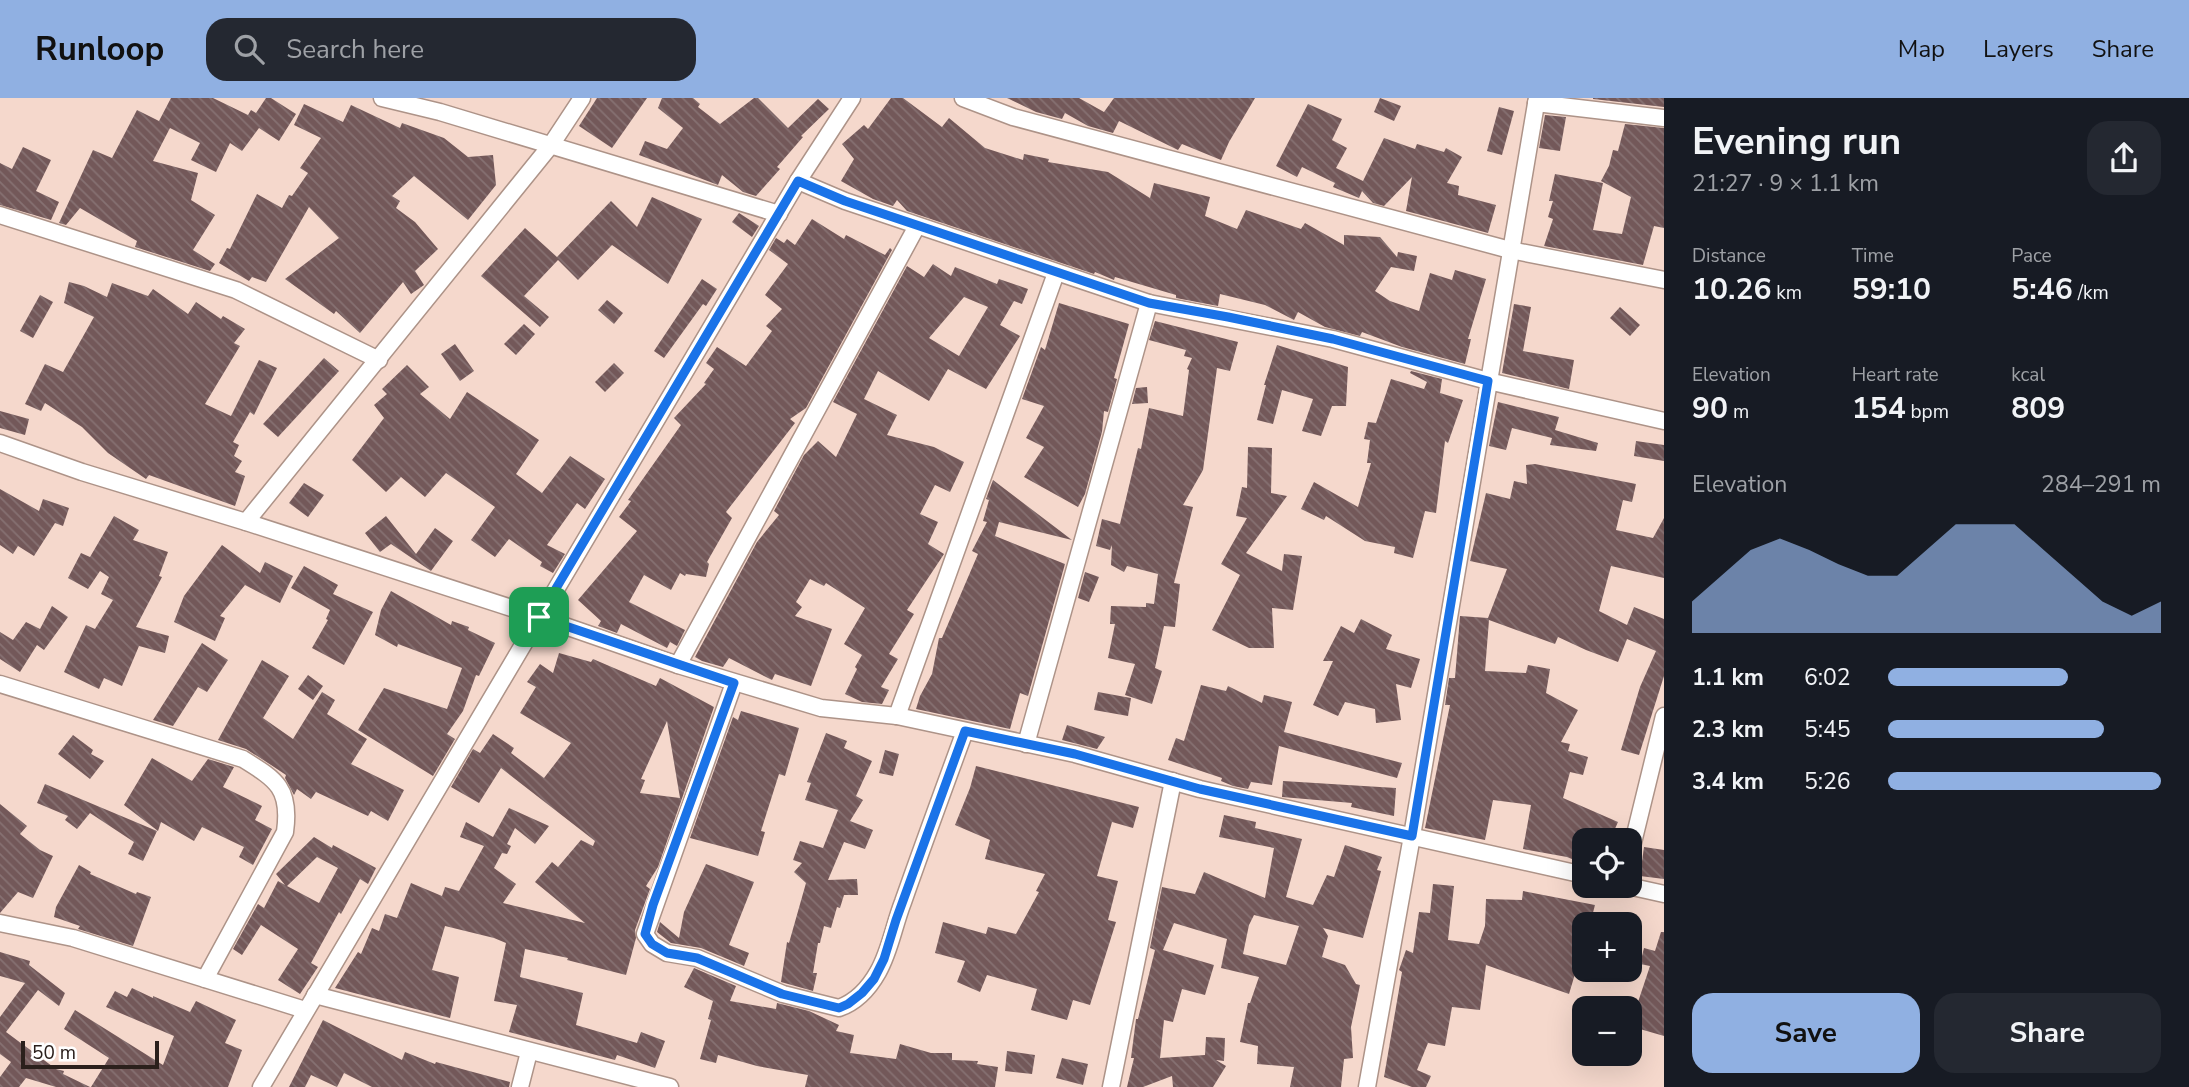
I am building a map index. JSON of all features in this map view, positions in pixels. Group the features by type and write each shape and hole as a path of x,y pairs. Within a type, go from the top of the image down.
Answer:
{"street":[{"path":"382,98 443,105 551,145 779,214"},
{"path":"246,522 551,145 582,98"},
{"path":"261,1087 798,181 852,98"},
{"path":"963,98 1013,117 1510,250 1664,280"},
{"path":"1367,1087 1536,101 1664,118"},
{"path":"798,181 845,201 1149,303 1333,339 1488,381 1664,421"},
{"path":"0,215 236,290 379,360"},
{"path":"678,664 917,226"},
{"path":"897,716 1056,273"},
{"path":"1026,744 1149,303"},
{"path":"0,443 82,472 539,617 734,683 821,708 897,716 1075,754 1173,781 1572,872"},
{"path":"734,683 645,934 652,944 667,953 697,958 782,994 839,1008 862,993 874,979 884,959 965,731"},
{"path":"0,684 243,759 271,777 284,796 288,811 285,832 205,979"},
{"path":"1637,828 1664,716"},
{"path":"1111,1087 1173,781"},
{"path":"1642,889 1664,894"},
{"path":"0,923 73,938 305,1010"},
{"path":"315,995 670,1087"},
{"path":"520,1087 529,1052"}],"building":[{"path":"171,98 213,98 248,115 251,110 256,113 266,98 271,98 296,114 279,141 259,128 242,151 230,143 216,172 191,160 200,143 170,128 153,161 198,173 191,200 215,215 193,250 215,264 210,271 135,247 137,241 80,208 66,225 59,223 93,150 112,158 137,110 159,121"},
{"path":"597,98 647,98 612,148 579,126"},
{"path":"662,98 693,98 700,104 698,107 720,124 754,98 758,98 788,128 818,99 829,109 801,136 803,137 777,167 780,169 756,196 743,192 722,175 718,185 639,155 645,141 667,149 683,128 658,108"},
{"path":"891,98 903,98 942,127 949,118 985,148 1023,160 1024,154 1049,159 1048,162 1108,172 1150,198 1154,183 1210,197 1205,216 1237,229 1246,210 1301,229 1305,223 1344,245 1344,235 1380,237 1397,257 1398,252 1417,256 1414,271 1391,267 1375,291 1390,301 1419,311 1430,273 1452,280 1455,270 1486,279 1468,339 1471,339 1465,364 1402,347 1362,332 1360,336 1325,327 1298,312 1294,320 1265,305 1220,294 1218,306 1176,298 1176,295 1115,277 1114,280 1095,272 1094,274 907,211 897,200 893,206 873,199 841,181 854,159 842,144 864,125 868,129"},
{"path":"1007,98 1079,98 1104,112 1114,98 1255,98 1221,160 1182,144 1178,150 1119,121 1113,133 1088,126 1065,113 1062,119 1036,112"},
{"path":"1380,98 1401,106 1394,121 1374,112"},
{"path":"1664,98 1664,107 1593,99"},
{"path":"304,104 343,122 351,105 400,128 402,123 444,138 468,157 493,155 496,185 468,220 414,176 392,196 400,201 396,208 415,222 438,249 415,271 424,285 411,294 403,282 360,333 336,311 334,314 285,279 339,238 309,207 266,282 252,277 249,281 219,263 227,248 230,249 257,194 282,208 289,195 292,196 308,173 300,168 321,138 294,125"},
{"path":"1308,104 1342,119 1332,140 1347,148 1336,168 1363,181 1384,138 1415,149 1417,144 1444,152 1446,148 1462,157 1447,183 1459,186 1458,195 1496,205 1488,233 1406,211 1412,177 1384,206 1373,203 1362,191 1359,198 1333,187 1335,183 1302,167 1297,177 1276,166"},
{"path":"1499,107 1514,111 1502,155 1487,151"},
{"path":"1545,115 1566,117 1560,151 1539,148"},
{"path":"1625,124 1664,128 1664,228 1654,226 1643,265 1544,246 1553,219 1548,217 1553,201 1549,201 1555,174 1603,183 1593,230 1622,234 1631,197 1601,181 1613,150 1618,151"},
{"path":"23,147 51,160 36,191 59,202 51,220 0,205 0,163 12,169"},
{"path":"652,197 702,219 668,284 612,245 578,280 558,260 524,296 549,317 540,327 481,276 525,228 557,257 611,201 637,227"},
{"path":"739,213 759,226 752,237 732,222"},
{"path":"812,219 844,239 846,235 885,255 890,248 892,250 806,408 790,419 795,423 726,512 732,518 707,562 709,564 706,577 685,576 680,573 671,590 644,575 629,602 685,630 677,646 670,642 667,648 621,624 617,633 598,626 601,621 578,600 637,531 619,517 681,425 674,418 706,384 704,383 714,369 706,363 717,347 746,366 772,331 766,326 782,309 765,295 788,264 769,250 776,238 784,243 787,239 795,245"},
{"path":"933,264 951,276 955,267 997,284 999,279 1028,289 1022,304 1014,301 1000,325 1020,336 986,389 948,369 929,401 878,371 864,399 897,415 887,435 934,447 964,462 950,492 935,485 920,514 938,522 928,544 944,554 907,610 914,614 889,654 898,659 881,687 889,690 882,704 862,702 845,694 862,655 844,644 865,608 826,583 824,586 810,579 796,602 802,607 795,616 832,629 811,686 775,674 772,680 729,658 723,667 695,657 757,542 779,515 774,511 804,455 818,441 836,457 857,414 833,402 907,266 924,277","holes":["964,297 988,307 959,356 929,338"]},
{"path":"702,279 717,289 664,358 654,351"},
{"path":"69,282 107,297 112,283 148,296 153,289 188,314 196,302 221,319 223,316 245,329 234,343 240,346 205,404 231,416 259,360 277,368 254,415 250,412 233,442 239,445 234,456 242,461 235,472 245,476 235,506 149,475 146,479 108,453 82,427 45,403 41,411 25,404 45,364 63,372 94,317 64,303"},
{"path":"40,295 53,302 33,338 20,331"},
{"path":"607,300 623,313 614,324 598,310"},
{"path":"1059,303 1129,324 1108,412 1104,411 1102,432 1085,494 1078,507 1024,477 1044,447 1026,438 1044,406 1022,399 1041,347 1045,350"},
{"path":"1514,304 1531,307 1523,351 1574,360 1569,389 1502,373"},
{"path":"1620,307 1640,325 1630,336 1610,318"},
{"path":"1155,321 1238,342 1230,371 1217,368 1203,470 1183,505 1193,507 1174,583 1180,584 1175,627 1164,626 1155,668 1162,671 1152,704 1125,695 1135,664 1108,658 1115,624 1110,624 1111,606 1146,607 1146,603 1154,604 1158,574 1127,566 1124,572 1111,565 1112,545 1110,550 1096,546 1102,519 1120,524 1138,448 1141,449 1149,408 1183,416 1187,369 1192,358 1184,356 1186,350 1149,340"},
{"path":"524,324 535,334 516,355 504,344"},
{"path":"455,344 474,371 460,381 441,354"},
{"path":"1277,345 1348,367 1346,406 1332,406 1321,436 1302,431 1313,399 1282,390 1273,424 1257,420 1264,385"},
{"path":"324,358 339,371 278,437 263,424"},
{"path":"614,363 624,373 605,392 595,382"},
{"path":"407,365 429,387 420,394 450,419 467,392 539,440 516,474 542,493 570,456 605,479 585,509 577,503 547,545 565,554 553,573 540,566 542,562 509,539 495,557 471,540 495,507 446,473 425,497 401,477 386,492 352,460 384,418 374,405 387,394 382,389"},
{"path":"1411,371 1442,379 1440,393 1463,400 1448,443 1445,441 1436,513 1425,511 1413,558 1394,553 1395,547 1365,541 1326,516 1324,520 1301,509 1314,482 1358,507 1371,463 1367,463 1370,440 1364,439 1368,422 1376,423 1391,379 1424,389 1427,382 1410,373"},
{"path":"1147,387 1148,403 1132,404 1136,388"},
{"path":"1498,402 1559,417 1555,430 1598,443 1596,451 1550,445 1552,438 1512,428 1506,450 1489,446"},
{"path":"0,411 29,419 25,435 0,428"},
{"path":"1636,441 1664,445 1664,461 1634,456"},
{"path":"1248,447 1272,448 1271,493 1287,496 1246,553 1282,571 1284,554 1302,556 1293,610 1272,608 1274,648 1249,648 1212,630 1240,575 1221,564 1247,518 1236,516 1242,487 1247,488"},
{"path":"1535,464 1636,484 1632,502 1623,500 1616,530 1653,538 1664,518 1664,578 1611,566 1599,611 1627,625 1634,607 1664,619 1664,676 1639,755 1621,750 1640,687 1656,651 1627,639 1618,662 1558,637 1555,644 1489,620 1485,671 1526,673 1528,665 1550,669 1546,693 1578,710 1561,742 1570,744 1568,751 1588,757 1583,775 1570,772 1563,798 1618,822 1615,828 1572,828 1572,859 1523,849 1531,805 1493,800 1485,840 1425,828 1450,705 1445,705 1449,678 1455,678 1460,616 1488,618 1507,569 1470,561 1486,493 1510,499 1514,481 1527,484 1526,465"},
{"path":"993,480 1072,540 999,522 995,536 1065,564 1028,696 1020,693 1010,729 916,709 932,674 939,638 942,638 978,554 972,551 987,522 983,521 989,500 986,499"},
{"path":"304,483 324,495 308,517 289,503"},
{"path":"0,489 39,511 43,499 69,508 63,526 55,523 34,556 18,546 13,554 0,545"},
{"path":"114,516 139,530 133,540 168,552 159,576 162,577 136,627 169,636 165,653 139,646 122,686 104,678 99,689 64,672 86,625 95,629 113,600 101,594 109,577 100,571 88,589 68,578 81,553 90,557"},
{"path":"386,516 416,554 435,528 453,541 431,571 391,544 380,552 365,533"},
{"path":"222,545 260,573 265,562 293,576 280,603 245,585 220,616 225,618 215,641 174,622 184,596"},
{"path":"304,566 338,585 333,594 373,612 344,665 312,648 328,620 326,619 330,610 291,588"},
{"path":"1085,572 1099,577 1089,602 1078,598"},
{"path":"391,591 451,625 452,621 469,627 468,630 495,643 479,676 476,675 463,711 447,734 455,739 433,776 358,730 384,688 447,709 462,668 398,644 397,647 375,635 381,610"},
{"path":"52,606 68,617 44,650 37,645 20,672 0,659 0,632 13,640 26,622 40,629"},
{"path":"1361,619 1392,635 1386,649 1420,659 1411,688 1396,684 1401,720 1376,723 1375,709 1345,702 1338,716 1313,705 1333,661 1323,661 1341,626 1354,633"},
{"path":"202,643 228,660 207,692 198,687 173,726 153,720"},
{"path":"559,653 591,662 593,659 656,686 660,678 714,707 658,867 646,886 650,889 635,930 636,938 626,975 525,949 520,977 583,993 576,1025 637,1043 641,1032 665,1041 655,1068 617,1055 615,1060 509,1032 517,1005 494,1001 506,943 494,938 445,926 432,970 459,977 450,1018 335,988 358,952 361,954 372,928 379,931 385,914 397,918 411,883 442,896 445,887 459,891 484,846 460,837 466,822 493,837 509,808 549,826 535,844 515,828 507,844 511,846 507,854 502,853 494,868 516,884 503,903 585,923 535,882 552,862 558,867 581,840 593,846 595,841 501,768 479,803 451,787 473,749 480,753 493,734 514,748 511,753 544,778 571,743 520,713 536,687 527,682 540,664 553,673","holes":["667,721 680,798 640,793 645,780 641,779"]},
{"path":"262,660 289,676 263,718 293,739 322,692 335,700 327,714 367,739 351,764 404,790 388,821 371,811 368,816 316,792 311,799 297,789 294,795 286,775 246,749 218,740"},
{"path":"308,675 323,686 313,700 298,689"},
{"path":"1201,685 1226,691 1228,686 1262,703 1264,695 1292,702 1284,732 1402,763 1397,778 1279,746 1272,785 1251,782 1248,789 1233,786 1221,781 1222,778 1168,760 1176,738 1184,741"},
{"path":"1098,692 1131,698 1128,716 1094,710"},
{"path":"741,711 799,728 785,776 779,774 761,831 765,832 758,856 690,838 733,717 738,720"},
{"path":"1067,725 1105,737 1097,749 1062,740"},
{"path":"826,733 847,741 844,748 872,761 856,796 863,800 850,821 873,830 865,849 844,842 828,880 857,879 858,895 844,895 840,908 837,907 831,928 824,926 818,943 813,973 817,973 813,991 781,982 787,942 789,943 806,883 794,872 802,863 793,860 800,841 823,848 838,810 805,800 811,783 807,782"},
{"path":"73,735 93,750 91,754 104,761 90,779 58,754"},
{"path":"885,750 899,754 893,776 879,773"},
{"path":"152,758 192,781 208,759 234,767 223,787 262,806 255,820 272,829 253,865 239,857 244,847 202,827 194,841 161,822 158,831 124,805"},
{"path":"976,766 1139,807 1133,828 1112,822 1097,876 1118,881 1108,920 1116,922 1090,1005 1073,1000 1067,1020 1031,1010 1037,989 987,975 980,992 957,982 965,961 935,953 943,922 986,934 988,927 1016,934 1039,892 1036,891 1045,874 985,859 990,840 955,825"},
{"path":"1283,781 1396,788 1394,816 1351,807 1352,803 1282,797"},
{"path":"45,784 157,831 143,861 128,854 134,842 90,813 77,829 65,820 68,816 37,803"},
{"path":"0,804 27,826 20,834 40,850 53,856 33,898 18,892 0,913"},
{"path":"1224,815 1256,822 1255,828 1302,839 1286,897 1313,905 1327,875 1334,877 1345,845 1382,857 1377,870 1381,871 1363,938 1323,928 1328,936 1322,957 1345,965 1356,984 1360,985 1351,1027 1353,1058 1344,1059 1341,1087 1290,1087 1294,1067 1257,1064 1258,1046 1240,1042 1248,1003 1259,977 1221,968 1227,939 1174,923 1163,950 1214,965 1205,995 1182,989 1173,1022 1164,1020 1160,1058 1205,1055 1206,1037 1225,1038 1224,1061 1216,1060 1226,1066 1213,1087 1173,1087 1172,1076 1143,1087 1127,1087 1134,1058 1131,1058 1136,1019 1155,950 1150,948 1162,887 1195,894 1204,872 1265,898 1274,848 1219,837","holes":["1254,915 1299,926 1286,965 1243,954"]},
{"path":"314,837 376,868 368,884 360,879 341,914 339,912 311,963 318,967 300,994 278,980 298,949 261,925 242,955 233,949 258,904 264,908 278,881 285,885 276,874","holes":["317,857 338,868 319,903 287,886"]},
{"path":"1644,847 1664,850 1664,879 1642,876"},
{"path":"706,864 754,882 729,945 749,953 744,966 701,948 671,943 657,932 660,922 679,938 684,912"},
{"path":"79,865 91,872 90,874 136,894 137,892 151,897 133,946 78,929 80,926 54,917 56,907"},
{"path":"1433,884 1454,886 1448,940 1479,944 1485,926 1486,899 1522,900 1523,891 1595,905 1593,912 1572,912 1573,982 1569,994 1486,965 1480,1010 1452,1007 1445,1046 1428,1043 1417,1070 1431,1076 1426,1087 1412,1087 1384,1077 1402,972 1399,970 1406,950 1413,953 1419,912 1430,913"},
{"path":"1661,932 1664,932 1664,1036 1642,1030 1640,996 1650,966 1642,964 1642,956 1644,948 1655,951"},
{"path":"0,952 30,961 29,965 65,993 59,1006 38,990 6,1032 56,1069 64,1071 63,1074 90,1087 56,1087 26,1078 19,1087 0,1087 0,1077 11,1062 0,1054 0,1017 25,983 0,976"},
{"path":"694,968 736,986 730,1001 776,1009 777,1003 809,1011 839,1025 836,1031 854,1035 850,1053 896,1059 900,1044 931,1053 952,1053 952,1060 978,1061 977,1064 998,1067 995,1087 805,1087 808,1075 757,1066 718,1055 716,1063 700,1059 711,1020 708,1019 713,1001 684,987"},
{"path":"132,988 190,1012 196,1001 236,1020 225,1043 242,1050 228,1087 91,1087 109,1058 64,1029 75,1010 163,1065 174,1036 106,1007 115,991 127,997"},
{"path":"323,1020 402,1060 405,1052 435,1064 436,1062 510,1082 509,1087 372,1087 344,1073 337,1087 311,1075 305,1087 289,1087"},
{"path":"1007,1051 1035,1055 1032,1074 1005,1071"},
{"path":"1062,1058 1088,1064 1083,1085 1056,1078"}],"route":[{"path":"798,181 845,201 1149,303 1333,339 1488,381 1412,836 1200,789 1075,754 965,731 884,959 874,979 858,998 839,1008 782,994 697,958 667,953 652,944 645,934 653,905 734,683 539,617 798,181"}]}
